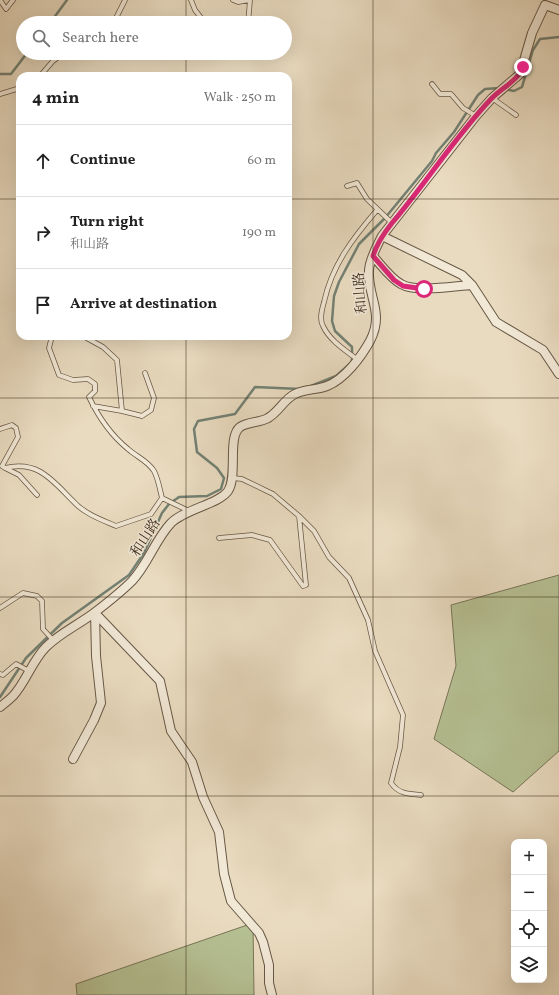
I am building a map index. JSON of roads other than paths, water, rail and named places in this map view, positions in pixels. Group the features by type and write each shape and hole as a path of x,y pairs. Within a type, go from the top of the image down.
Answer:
{"street":[{"name":"和山路","path":"0,707 13,696 44,648 53,640 94,613 132,581 170,524 178,517 222,496 228,491 232,478 232,452 236,432 240,428 252,422 268,418 287,398 296,393 329,385 344,374 358,360 370,340 375,326 377,310 369,270 373,256 382,236 476,116 492,98 520,74 543,2 559,10"},
{"path":"382,236 462,275 472,285 496,322 543,350 559,374"},
{"path":"373,256 394,280 403,286 424,289 472,285"},
{"path":"73,759 94,720 101,703 96,656 94,613"},
{"path":"94,613 160,681 171,731 192,762 202,797 219,832 224,874 231,901 259,934 263,942 269,965 269,983 272,995"}],"lane":[{"path":"0,0 6,9 14,0"},
{"path":"117,16 125,0"},
{"path":"191,0 199,16"},
{"path":"233,0 238,2 250,0 249,16"},
{"path":"43,72 54,60"},
{"path":"432,84 440,94 451,94 463,108 476,116"},
{"path":"0,94 16,89"},
{"path":"492,98 516,116"},
{"path":"347,186 357,183 367,199 392,223"},
{"path":"358,360 333,340 322,324 322,311 327,288 336,265 353,239 377,210"},
{"path":"5,468 18,465 43,472 65,491 73,502 100,519 116,526 151,514 162,498 155,472 147,462 128,449 104,423 93,406 89,397 95,391 95,384 88,380 73,380 58,375 50,348 51,340"},
{"path":"91,340 103,346 117,360 122,411"},
{"path":"93,406 142,416 151,410 154,398 145,373"},
{"path":"0,429 12,426 16,428 18,437 2,466 19,475 37,495"},
{"path":"232,478 242,480 273,494 299,516 314,531 329,557 349,578 368,620 375,651 403,715 400,747 391,783 396,790 403,794 421,795"},
{"path":"162,498 190,511"},
{"path":"219,538 252,535 270,540 303,586 306,585 299,516"},
{"path":"0,608 23,593 37,596 42,601 43,629 53,640"},
{"path":"0,674 3,674 16,664 29,671"}],"waterway":[{"path":"55,16 67,0"},
{"path":"505,89 514,91 522,87 533,50 540,39 559,37"},
{"path":"0,74 11,74 22,60"},
{"path":"311,386 336,376 352,362 352,347 335,331 332,321 334,296 339,282 359,244 385,218 432,161 436,153 454,132 478,95 485,89 500,88"},
{"path":"0,697 26,658 62,623 129,575 144,553 162,513 169,504 179,497 207,496 221,489 224,478 217,468 197,452 194,429 198,421 235,414 255,387 300,389"}]}
